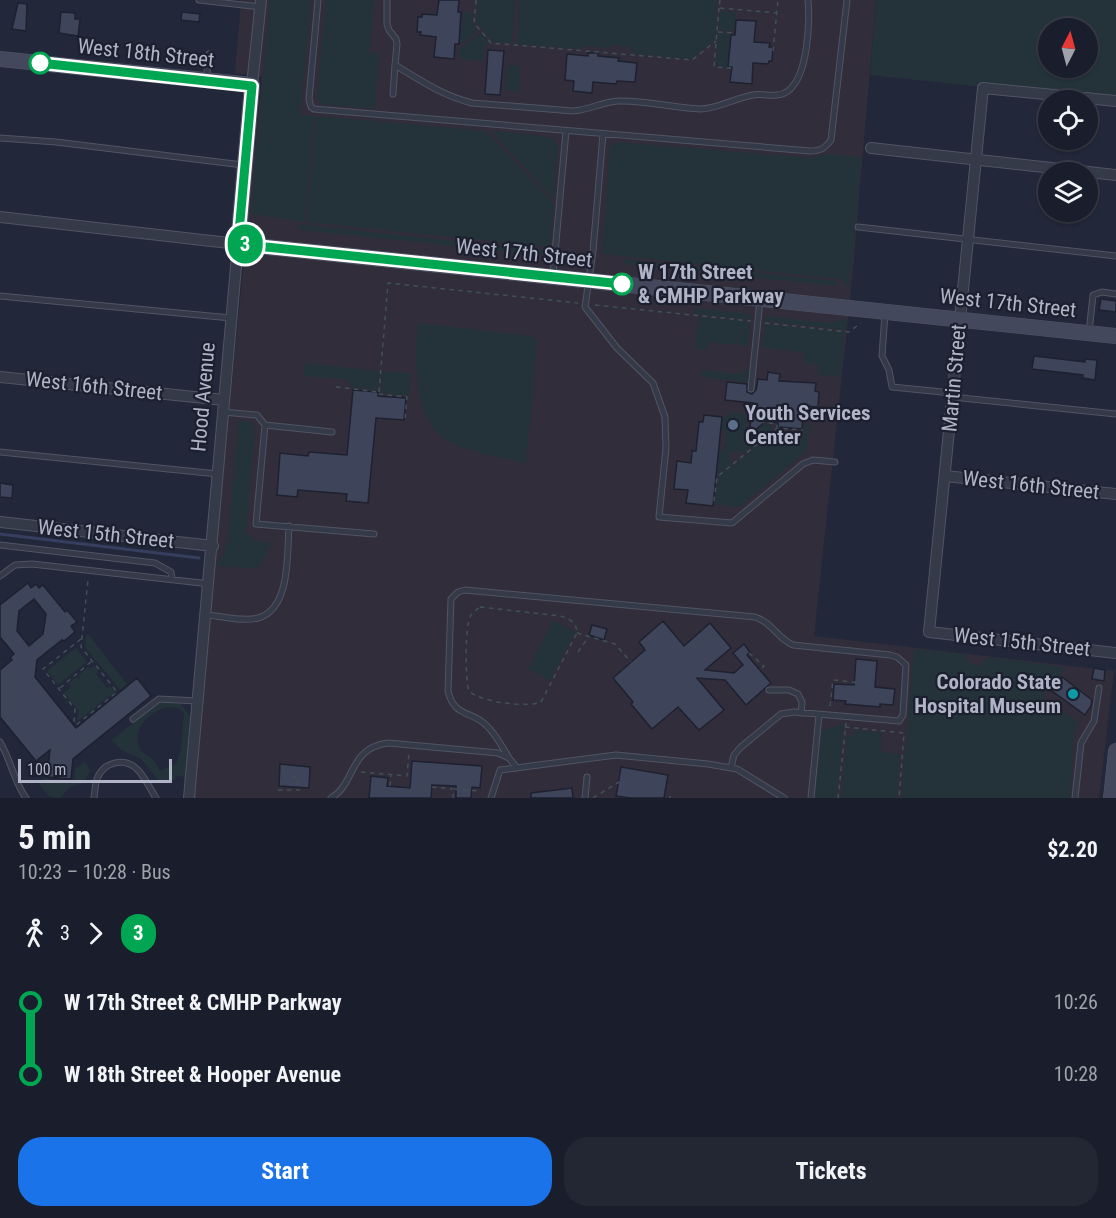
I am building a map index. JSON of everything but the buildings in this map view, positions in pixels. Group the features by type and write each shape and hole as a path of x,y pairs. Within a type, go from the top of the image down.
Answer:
{"street":[{"name":"Hood Avenue","path":"189,798 261,3"},
{"name":"West 18th Street","path":"0,59 252,86"},
{"name":"Martin Street","path":"929,632 958,318 983,88 1116,100"},
{"path":"871,148 1116,175"},
{"name":"West 17th Street","path":"0,218 1116,336"},
{"name":"West 16th Street","path":"0,376 223,406"},
{"name":"West 16th Street","path":"945,476 1116,494"},
{"name":"West 15th Street","path":"0,522 213,546"},
{"name":"West 15th Street","path":"929,632 1116,653"},
{"path":"1112,798 1116,751"}],"lane":[{"path":"199,0 261,3"},
{"path":"318,0 309,99 314,109 810,151 819,151 825,147 831,140 834,129 847,0"},
{"path":"387,0 387,24 397,44 393,94"},
{"path":"395,65 442,93 472,103 573,111 619,101 702,109 755,95 773,96 789,90 802,70 808,0"},
{"path":"206,81 209,54"},
{"path":"553,277 566,131"},
{"path":"603,134 585,307 617,348 653,383 665,417 666,448 659,517 732,523 803,464 813,460 835,462"},
{"path":"0,138 56,142 245,165"},
{"path":"858,227 1116,256"},
{"path":"1089,333 1093,295 1102,292 1116,294"},
{"path":"0,296 231,318"},
{"path":"751,389 760,298"},
{"path":"885,311 882,356 889,370 892,387 1116,414"},
{"path":"223,406 257,415 265,425 256,524 374,534"},
{"path":"265,425 332,432"},
{"path":"0,452 218,474"},
{"path":"207,615 259,618 278,604 284,588 289,526"},
{"path":"0,545 154,564 171,572 172,579"},
{"path":"0,576 15,565 22,563 210,584"},
{"path":"517,768 488,727 480,720 459,711 450,701 448,691 451,599 458,592 755,617 765,620 781,637 793,645 890,655 897,657 906,665 903,715 899,722 788,712 776,717 736,751 731,768"},
{"path":"1075,798 1081,743 1094,721 1099,688"},
{"path":"769,690 789,690 798,694 802,702 801,713"},
{"path":"134,719 159,699 199,702"},
{"path":"811,798 819,715"},
{"path":"0,742 7,753 24,797"},
{"path":"334,797 362,755 377,745 409,745 498,753 508,758"},
{"path":"491,798 500,770 616,755 737,769 784,798"},
{"path":"94,798 100,773 108,765 118,762 129,764 137,770 156,798"},
{"path":"585,798 587,777"}],"path":[{"path":"476,0 474,22 491,43 692,60 716,41"},
{"path":"720,0 714,67 732,68"},
{"path":"773,51 778,0"},
{"path":"719,8 777,14"},
{"path":"717,32 735,33"},
{"path":"379,392 388,283 849,332 861,323"},
{"path":"336,387 407,397 405,420"},
{"path":"747,417 760,418 759,422 777,424 777,428"},
{"path":"714,501 717,477 777,428 803,430"},
{"path":"81,639 43,669 75,709 74,722 76,725 117,692 81,647 90,570"},
{"path":"480,607 565,617 575,625 577,633 541,702 528,704 482,699 468,688 466,678 468,622 480,607"},
{"path":"577,633 615,644 631,662"},
{"path":"578,652 589,636"},
{"path":"749,653 765,666 760,670"},
{"path":"59,688 92,661"},
{"path":"830,712 833,680 862,683"},
{"path":"838,798 845,727 904,733 899,798"},
{"path":"351,771 407,776 409,745"},
{"path":"390,786 391,775"},
{"path":"278,790 299,790 298,777 292,777"},
{"path":"592,798 619,782"},
{"path":"432,787 478,791"},
{"path":"453,798 454,789"}],"shaded area":[{"path":"241,0 876,0 851,291 814,636 1114,671 1099,798 191,798 262,77 235,73"},
{"path":"270,0 311,0 300,115 314,116 305,222 251,214"},
{"path":"326,0 374,0 369,52 379,53 375,109 319,104 320,100 317,100"},
{"path":"478,0 516,0 510,43 492,42 476,22"},
{"path":"520,0 718,0 715,40 692,59 634,54 629,47 613,45 609,48 583,46 579,49 517,44"},
{"path":"876,0 1116,0 1116,101 1098,99 1098,90 1038,90 1038,93 870,75"},
{"path":"720,11 736,12 734,31 718,30"},
{"path":"463,12 474,13 472,23 478,30 463,43 460,42"},
{"path":"481,33 490,44 485,44 483,61 459,59 460,48"},
{"path":"718,33 730,34 728,67 716,66"},
{"path":"507,65 520,66 519,92 505,90"},
{"path":"316,116 486,131 554,204 550,247 307,222"},
{"path":"491,131 538,135 553,139 558,147 554,200"},
{"path":"619,142 811,158 828,154 862,157 849,289 840,279 602,254 610,148 611,145"},
{"path":"298,224 550,252 542,255 300,230"},
{"path":"625,259 837,281 837,286 624,264"},
{"path":"694,308 750,314 752,320 693,314"},
{"path":"766,316 830,323 847,318 846,330 763,321"},
{"path":"698,317 750,322 748,346 709,342 708,348 695,350"},
{"path":"418,323 533,336 537,343 526,463 459,446 442,437 433,427 421,400 418,384 416,352"},
{"path":"765,324 845,332 840,377 818,375 818,365 804,363 803,352 762,348"},
{"path":"305,363 379,371 378,390 351,387 346,379 304,376"},
{"path":"745,369 749,370 748,382 701,377 702,370 744,374"},
{"path":"382,371 411,373 409,396 382,393"},
{"path":"731,412 746,414 746,427 749,426 754,432 761,423 772,426 771,431 747,451 730,452 729,459 733,463 717,476 719,451 724,452 726,432 721,429 722,419"},
{"path":"238,420 252,422 255,430 246,532 254,540 272,543 258,569 218,566 219,560 223,557 229,531"},
{"path":"805,425 810,425 807,451 740,507 715,504 718,478 774,431 791,431 791,435 797,442 804,437"},
{"path":"553,620 575,632 550,681 528,669"},
{"path":"86,635 89,635 127,684 120,690 85,647"},
{"path":"76,648 87,662 58,685 47,671"},
{"path":"914,649 965,654 973,665 981,665 987,657 1059,666 1065,669 1051,690 1048,689 1043,697 1079,723 1074,733 1070,798 901,798"},
{"path":"94,666 98,671 96,674 107,688 110,686 115,692 76,722 79,711 64,693 71,687 69,683 77,677 80,679 79,675 88,667 90,669"},
{"path":"162,702 181,704 190,717 185,777 177,776 174,780 159,781 141,759 121,750 111,741","holes":["169,707 179,708 184,713 181,750 176,764 160,771 153,760 140,749 137,740 138,733 145,721 156,711"]},
{"path":"844,723 837,798 815,798 821,731"},
{"path":"854,730 882,733 881,752 900,754 897,798 841,798 847,736 853,736"},
{"path":"85,762 90,770 84,783 70,787 60,798 50,796 39,784 47,777 50,781 74,782 75,769"}],"waterway":[{"path":"0,534 199,558"}],"bus line":[{"name":"3","path":"40,63 252,86 238,244 622,284"}],"place":[{"name":"W 17th Street & CMHP Parkway","path":"622,284"},
{"name":"Youth Services Center","path":"733,425"},
{"name":"Colorado State Hospital Museum","path":"1073,694"}]}
